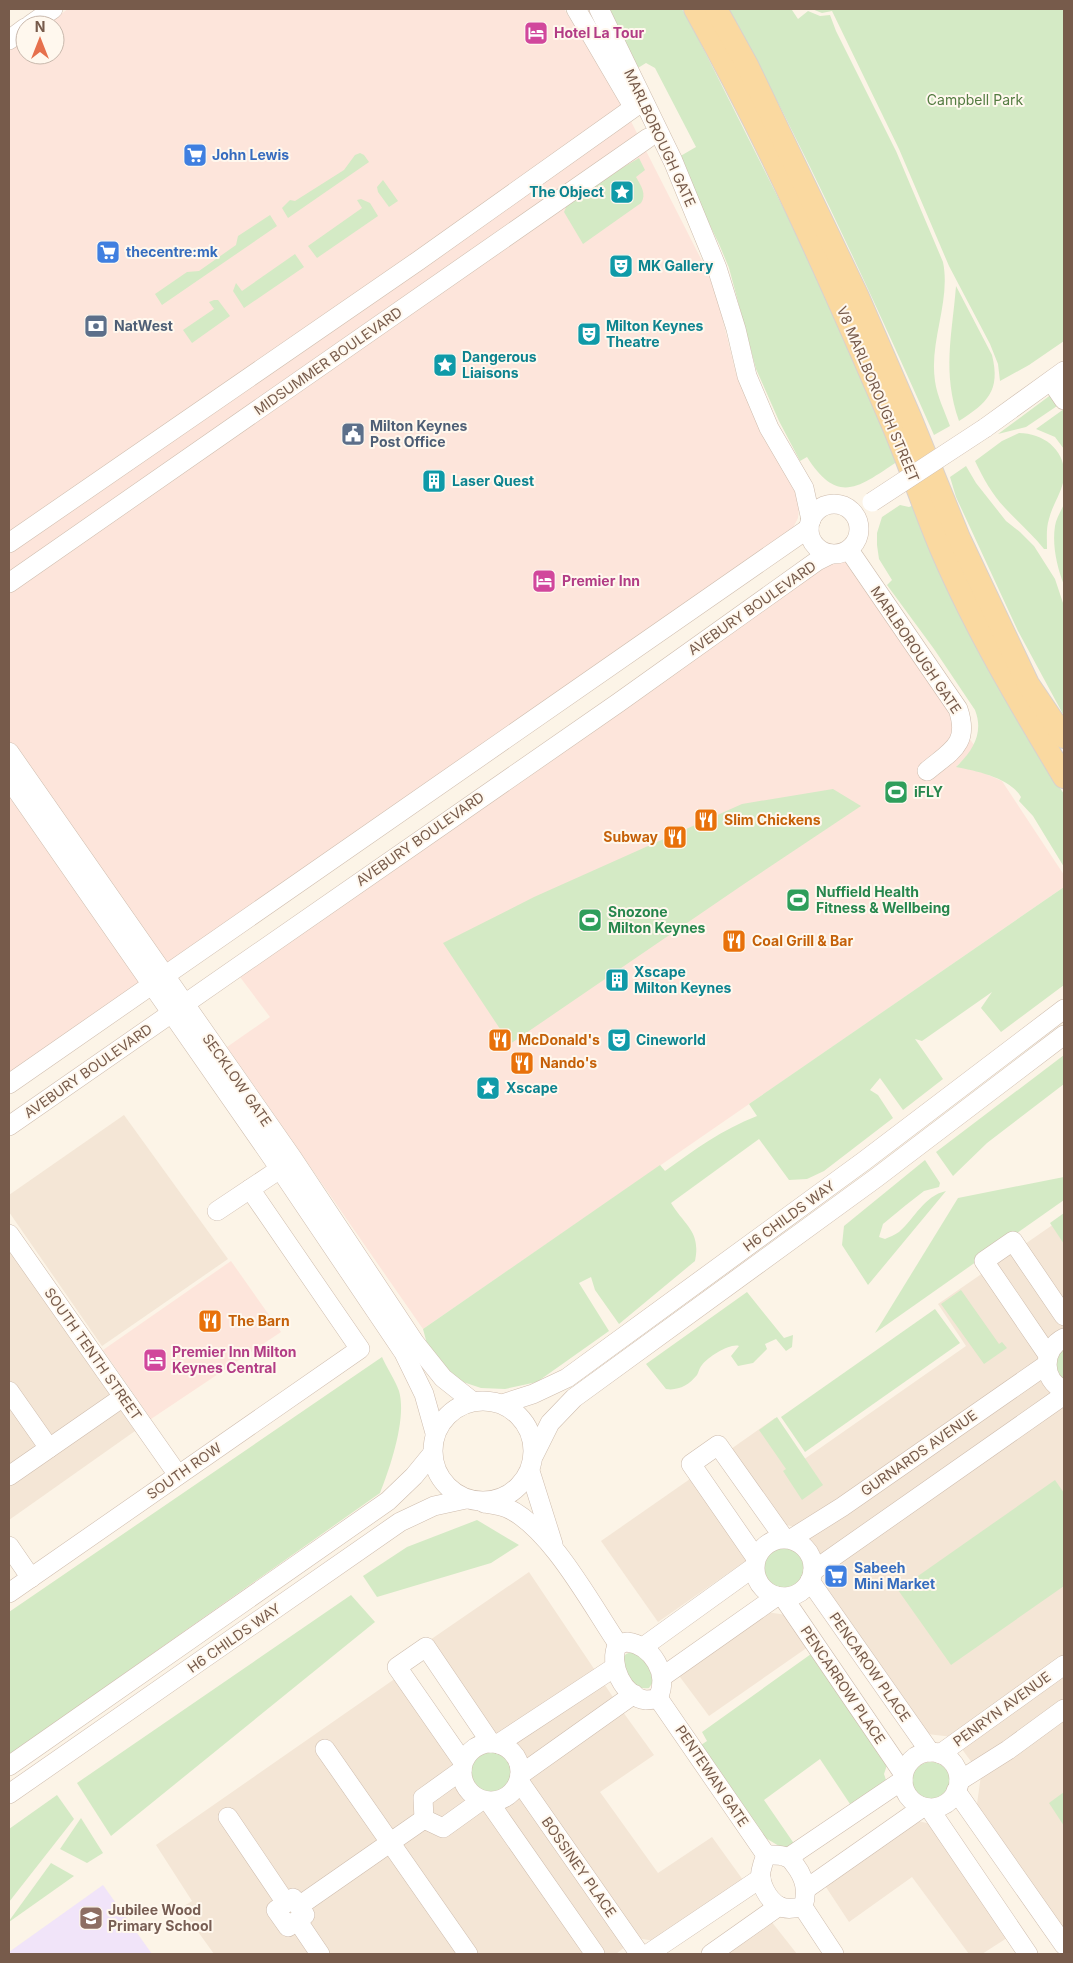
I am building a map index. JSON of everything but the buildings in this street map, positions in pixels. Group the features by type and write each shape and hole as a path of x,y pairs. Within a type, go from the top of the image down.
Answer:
{"main road":[{"name":"V8 MARLBOROUGH STREET","path":"695,9 732,76 841,305 894,426 942,551 966,601 1014,694 1064,777"},
{"name":"V8 MARLBOROUGH STREET","path":"716,9 748,66 858,297 910,416 959,538 1028,684 1064,737"}],"street":[{"path":"41,15 53,9"},
{"name":"MARLBOROUGH GATE","path":"576,9 629,90"},
{"name":"MARLBOROUGH GATE","path":"588,9 668,165 717,268 736,329 746,376 769,428 804,488 805,529"},
{"name":"MARLBOROUGH GATE","path":"599,9 648,138 668,165"},
{"path":"9,543 418,261 600,131 629,90"},
{"name":"MIDSUMMER BOULEVARD","path":"9,584 648,138"},
{"path":"9,1084 764,559 805,529 818,510 825,506 872,502 985,428 1058,376 1064,400"},
{"path":"804,488 841,506 856,516 859,524"},
{"path":"805,529 814,544 823,552 832,555 857,540 859,524 872,502"},
{"name":"MARLBOROUGH GATE","path":"832,555 958,709 963,723 961,737 946,758 927,771"},
{"name":"AVEBURY BOULEVARD","path":"9,1126 783,585 832,555"},
{"path":"9,752 178,1009"},
{"path":"9,779 158,980"},
{"name":"SECKLOW GATE","path":"178,1009 280,1169 404,1353 424,1394 435,1433"},
{"name":"SECKLOW GATE","path":"178,1009 293,1158 416,1343 444,1378 472,1401"},
{"name":"H6 CHILDS WAY","path":"502,1404 533,1394 567,1378 864,1161 1064,1009"},
{"name":"H6 CHILDS WAY","path":"532,1463 550,1423 574,1398 876,1178 1064,1035"},
{"path":"217,1212 280,1169"},
{"name":"SOUTH ROW","path":"9,1593 360,1348 250,1189"},
{"name":"SOUTH TENTH STREET","path":"9,1234 178,1475"},
{"path":"1064,1316 1014,1241 984,1262 1047,1360 1049,1375 1054,1383 1064,1390"},
{"name":"GURNARDS AVENUE","path":"788,1539 842,1507 1047,1360 1053,1346 1064,1338"},
{"path":"9,1391 49,1448"},
{"path":"662,1677 780,1597 799,1593 812,1576 1064,1395"},
{"path":"9,1476 123,1396"},
{"path":"555,1550 532,1463 532,1436 522,1418 502,1404 488,1400 472,1401 456,1408 443,1419 435,1433 432,1454 436,1472 449,1489 473,1500 506,1508 523,1518 555,1550 618,1644"},
{"path":"780,1597 768,1592 761,1586 756,1577 755,1562 691,1464 718,1445 788,1539 806,1548 810,1555 812,1576"},
{"name":"H6 CHILDS WAY","path":"9,1766 388,1501 414,1476 432,1454"},
{"path":"473,1500 497,1500 515,1490 532,1463"},
{"name":"H6 CHILDS WAY","path":"9,1794 400,1522 434,1506 473,1500"},
{"path":"643,1647 755,1562 767,1544 788,1539"},
{"path":"9,1546 31,1578"},
{"name":"PENCAROW PLACE","path":"812,1576 935,1753"},
{"name":"PENCARROW PLACE","path":"780,1597 903,1776"},
{"path":"626,1642 643,1647 658,1664 662,1677 662,1690 658,1698 645,1700 625,1686 615,1666 614,1650 618,1644 626,1642"},
{"path":"520,1778 517,1759 512,1752 495,1743 426,1647 397,1667 462,1766 462,1780 466,1789 473,1796 485,1801 498,1801 508,1796 515,1790 520,1778 634,1694"},
{"name":"PENRYN AVENUE","path":"935,1753 1064,1665"},
{"path":"424,1819 423,1798 462,1766 468,1754 474,1748 482,1744 495,1743 615,1666"},
{"name":"PENTEWAN GATE","path":"658,1698 766,1855"},
{"path":"834,1954 804,1898 802,1874 789,1857 766,1855 761,1870 763,1888 779,1906 789,1908 804,1898 926,1808 945,1804 957,1786 1064,1709"},
{"path":"325,1749 468,1954"},
{"path":"1028,1954 926,1808 908,1797 904,1789 903,1776 907,1765 913,1758 921,1754 935,1753 954,1765 957,1786 1064,1945"},
{"path":"789,1857 903,1776"},
{"name":"BOSSINEY PLACE","path":"520,1778 641,1954"},
{"path":"424,1819 443,1828 485,1801"},
{"path":"485,1801 595,1954"},
{"path":"228,1818 294,1910 320,1954"},
{"path":"294,1910 424,1819"},
{"path":"641,1954 761,1878"},
{"path":"711,1954 779,1906"}],"shaded area":[{"path":"68,9 564,9 612,84 701,259 716,293 736,373 764,439 792,483 797,494 799,508 798,518 793,528 9,1076 9,50 15,46 15,65 65,65 65,15 59,15"},
{"path":"842,555 974,745 957,766 984,773 1002,781 1064,875 1064,887 423,1329 227,1047 270,1017 240,977"},
{"path":"124,1115 228,1259 102,1346 9,1212 9,1195"},
{"path":"1064,1217 1064,1929 977,1804 981,1775 953,1737 927,1734 824,1585 827,1570 799,1528 782,1524 731,1449 775,1418 803,1460 966,1346 938,1304"},
{"path":"9,1249 135,1431 9,1520"},
{"path":"231,1261 281,1332 151,1419 103,1350"},
{"path":"690,1479 747,1560 658,1622 601,1541"},
{"path":"529,1572 654,1755 600,1792 658,1873 712,1837 743,1880 655,1941 636,1938 616,1954 214,1954 181,1908 192,1901 156,1845 396,1678 450,1757 492,1727 430,1640"},
{"path":"766,1612 787,1615 808,1647 709,1716 677,1673"},
{"path":"918,1821 931,1824 1010,1936 982,1954 969,1954 912,1877 849,1922 824,1884"},
{"name":"Jubilee Wood Primary School","path":"103,1885 152,1954 9,1954 9,1952"},
{"path":"771,1921 797,1954 723,1954"}],"green space":[{"path":"606,9 682,9 694,30 832,305 898,461 872,478 850,487 839,487 829,482 818,472 807,457 800,461 779,421 756,369 729,268 677,158 696,147 655,68 646,63 633,71"},
{"path":"729,9 794,9 792,10 798,19 808,11 820,16 830,15 836,31 896,151 943,262 944,291 934,366 937,392 950,426 934,435 836,220 784,114"},
{"name":"Campbell Park","path":"812,9 1064,9 1064,341 1029,365 1000,381 998,364 990,344 949,266 899,149 832,11 822,13"},
{"path":"360,153 369,162 288,218 282,208 290,200 295,201 344,170 355,155"},
{"path":"639,158 645,170 636,177 643,193 643,200 583,244 564,212 567,205"},
{"path":"383,180 398,201 389,207 378,192 377,187"},
{"path":"361,199 370,203 378,216 317,258 308,246 362,208 357,200"},
{"path":"270,215 277,226 162,305 155,294 187,272 199,271 236,245 238,236"},
{"path":"295,254 304,267 244,308 233,291 236,283 242,291"},
{"path":"956,286 992,355 995,378 993,387 984,402 959,421 951,386 950,370"},
{"path":"218,300 230,316 192,343 183,330 214,309 209,302"},
{"path":"1052,394 1060,404 1026,427 998,434"},
{"path":"1064,409 1064,449 1055,437 1036,429"},
{"path":"1019,433 1029,434 1047,441 1054,447 1063,463 1063,483 1048,522 1047,549 1044,549 1000,503 988,486 975,461 1002,441"},
{"path":"966,466 976,483 1006,521 1034,546 1055,579 1064,606 1064,716 1018,631 956,497 950,477"},
{"path":"1064,504 1064,585 1057,564 1054,534 1057,518"},
{"path":"900,505 909,507 914,505 1026,736 1064,794 1064,867 1033,816 1019,801 1021,797 1016,790 992,776 956,767 967,755 975,741 978,726 975,710 934,649 887,585 892,580 879,559 877,533 882,517"},
{"name":"Snozone Milton Keynes","path":"833,789 861,806 510,1044 443,943 534,897 742,804"},
{"path":"1064,887 1064,985 1001,1032 981,1008 992,992 922,1041 915,1039 943,1079 903,1110 880,1078 870,1090 878,1095 893,1118 824,1171 807,1179 789,1180 759,1139 671,1203 694,1236 696,1243 695,1261 619,1324 595,1290 591,1277 579,1283 609,1331 537,1382 505,1389 481,1388 460,1381 430,1355 423,1329 660,1165 665,1171 721,1134 757,1116 749,1104"},
{"path":"1064,1055 1064,1084 987,1143 953,1176 936,1152"},
{"path":"925,1160 940,1183 939,1187 924,1191 883,1224 879,1237 885,1239 899,1232 926,1202 946,1191 868,1285 842,1245 844,1226"},
{"path":"1064,1177 1064,1200 875,1333 958,1198"},
{"path":"1064,1213 1064,1244 1050,1223"},
{"path":"961,1290 999,1344 1002,1342 1007,1348 984,1364 941,1304"},
{"path":"747,1292 784,1338 793,1335 792,1347 786,1351 776,1339 765,1344 767,1349 753,1363 738,1366 731,1356 739,1346 730,1347 719,1351 705,1362 700,1367 697,1375 687,1384 675,1389 666,1389 646,1364"},
{"path":"935,1309 960,1343 805,1452 781,1417"},
{"path":"1064,1343 1064,1385 1057,1380 1053,1356"},
{"path":"382,1357 399,1391 401,1415 393,1457 380,1493 9,1755 9,1612"},
{"path":"777,1417 823,1485 802,1500 783,1471 786,1469 759,1430"},
{"path":"1055,1480 1064,1493 1064,1586 951,1665 898,1590"},
{"path":"477,1520 519,1545 491,1563 377,1597 363,1576 407,1547"},
{"path":"787,1547 795,1550 801,1556 804,1568 801,1580 795,1586 779,1589 771,1586 765,1580 762,1564 765,1556 771,1550"},
{"path":"351,1595 375,1622 111,1836 77,1783"},
{"path":"634,1651 650,1663 653,1682 649,1688 637,1687 630,1681 622,1659 626,1654"},
{"path":"811,1654 887,1765 884,1774 886,1780 852,1807 820,1759 764,1800 795,1845 784,1849 764,1837 701,1745 707,1741 702,1732"},
{"path":"491,1750 503,1754 509,1760 513,1772 509,1784 503,1790 491,1794 479,1790 473,1784 469,1772 473,1760 479,1754"},
{"path":"931,1762 944,1768 950,1781 944,1794 931,1800 918,1794 912,1781 918,1768"},
{"path":"1064,1792 1064,1826 1049,1803"},
{"path":"57,1795 74,1819 9,1902 9,1829"},
{"path":"81,1818 103,1853 87,1863 60,1849"},
{"path":"51,1863 74,1876 9,1922 9,1921"}],"place":[{"name":"Hotel La Tour","path":"536,33"},
{"name":"John Lewis","path":"195,155"},
{"name":"The Object","path":"622,192"},
{"name":"thecentre:mk","path":"108,252"},
{"name":"MK Gallery","path":"621,266"},
{"name":"NatWest","path":"96,326"},
{"name":"Milton Keynes Theatre","path":"589,334"},
{"name":"Dangerous Liaisons","path":"445,365"},
{"name":"Milton Keynes Post Office","path":"353,434"},
{"name":"Laser Quest","path":"434,481"},
{"name":"Premier Inn","path":"544,581"},
{"name":"iFLY","path":"896,792"},
{"name":"Slim Chickens","path":"706,820"},
{"name":"Subway","path":"675,837"},
{"name":"Nuffield Health Fitness & Wellbeing","path":"798,900"},
{"name":"Snozone Milton Keynes","path":"590,920"},
{"name":"Coal Grill & Bar","path":"734,941"},
{"name":"Xscape Milton Keynes","path":"617,980"},
{"name":"McDonald's","path":"500,1040"},
{"name":"Cineworld","path":"619,1040"},
{"name":"Nando's","path":"522,1063"},
{"name":"Xscape","path":"488,1088"},
{"name":"The Barn","path":"210,1321"},
{"name":"Premier Inn Milton Keynes Central","path":"155,1360"},
{"name":"Sabeeh Mini Market","path":"836,1576"},
{"name":"Jubilee Wood Primary School","path":"91,1918"}]}
